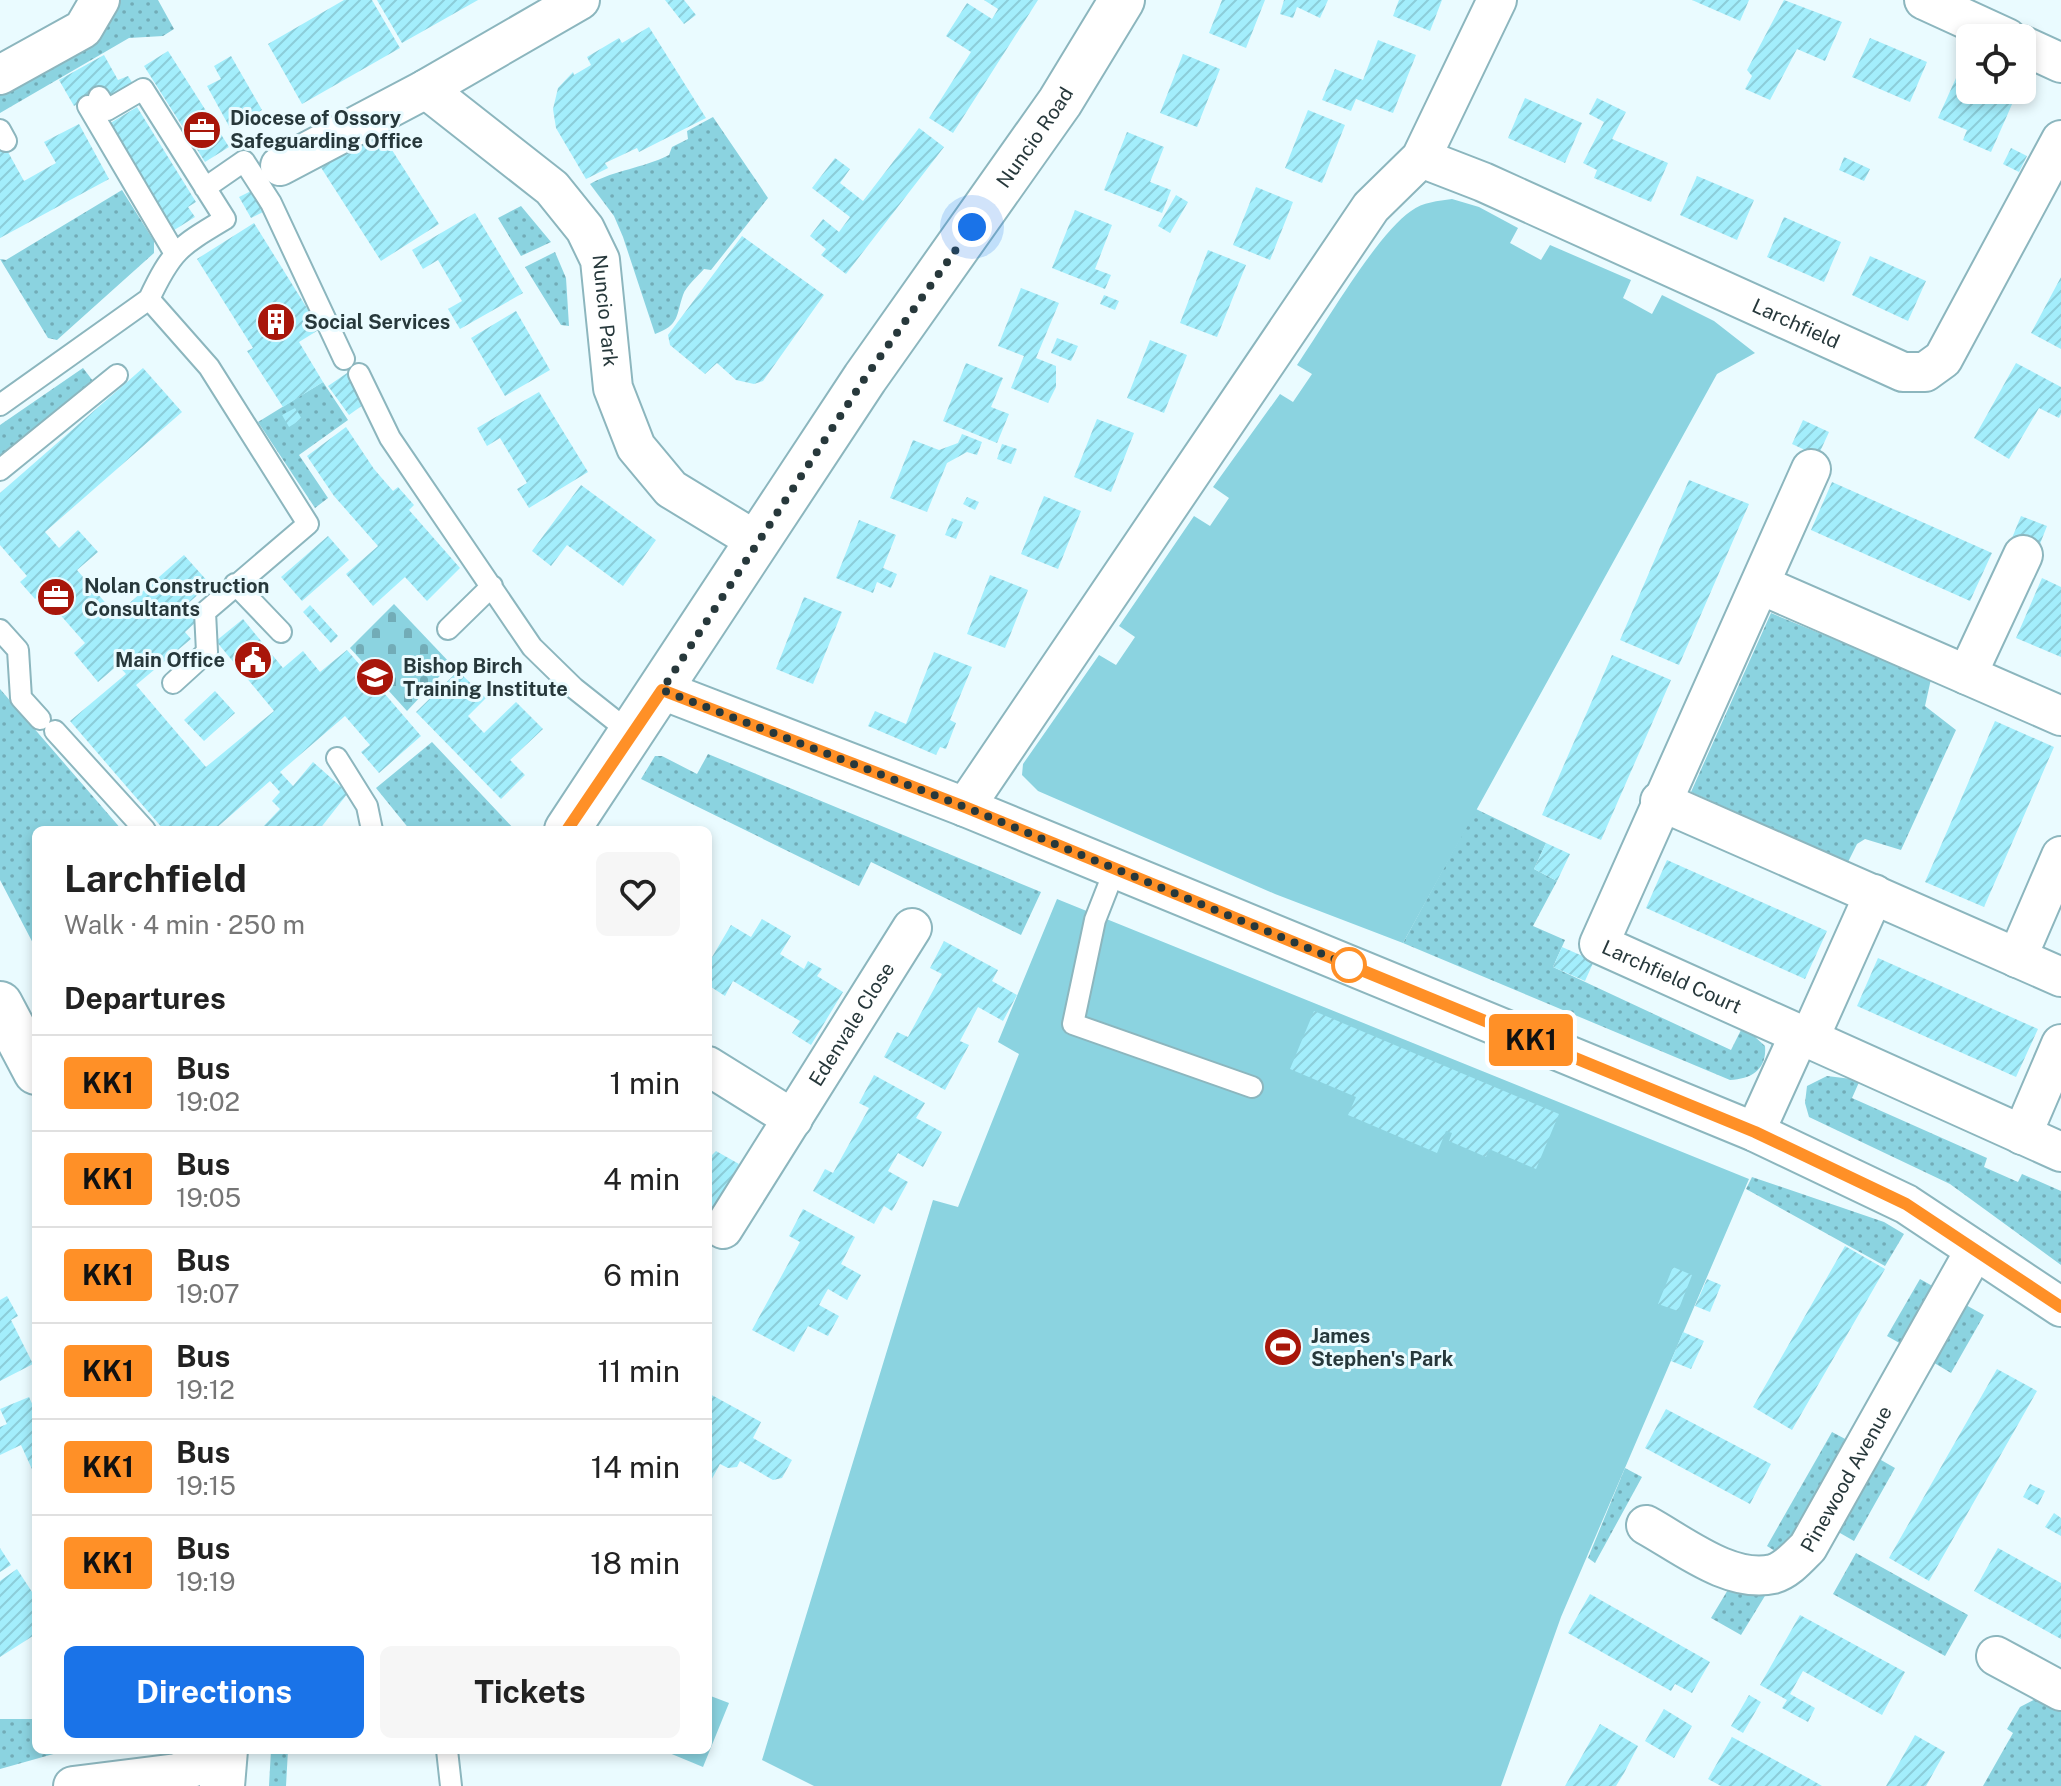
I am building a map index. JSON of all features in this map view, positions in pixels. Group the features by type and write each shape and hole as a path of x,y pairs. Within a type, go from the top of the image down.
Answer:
{"street":[{"path":"0,75 83,29 100,0"},
{"path":"280,166 426,89 580,0"},
{"name":"Nuncio Road","path":"570,826 865,378 1060,102 1122,0"},
{"path":"965,807 1371,207 1421,158 1497,0"},
{"path":"1924,0 1976,24"},
{"path":"2036,51 2061,63"},
{"name":"Nuncio Park","path":"426,89 552,188 585,229 600,260 613,388 636,447 671,489 758,542"},
{"name":"Larchfield","path":"1421,158 1483,182 1903,372 1925,372 1943,359 2061,140"},
{"name":"Larchfield Court","path":"1811,469 1761,585 1660,801 1599,944 2061,1152"},
{"path":"1967,675 2023,555"},
{"path":"1761,585 2061,716"},
{"path":"662,690 965,807 1755,1132 1906,1204 2061,1307"},
{"path":"1660,801 2061,977"},
{"path":"2017,958 2061,856"},
{"path":"1755,1132 1874,894"},
{"name":"Edenvale Close","path":"723,1229 912,928"},
{"path":"0,1004 32,1064"},
{"path":"2022,1135 2061,1044"},
{"path":"712,1068 793,1119"},
{"name":"Pinewood Avenue","path":"1646,1525 1742,1574 1773,1574 1788,1566 1808,1547 1975,1250"},
{"path":"1996,1656 2061,1691"},
{"path":"73,1786 118,1785 224,1764"}],"lane":[{"path":"0,405 149,299 174,252 225,219 143,89 107,110 94,102 174,252"},
{"path":"205,188 244,161 271,203 344,359"},
{"path":"149,299 209,367 308,524 205,612 207,652 173,683"},
{"path":"359,374 390,438 532,647 574,688 632,734"},
{"path":"0,470 117,375"},
{"path":"235,584 281,632"},
{"path":"448,629 492,586"},
{"path":"0,630 18,650 21,698 141,826"},
{"path":"337,758 367,806 371,826"},
{"path":"1115,869 1095,920 1073,1024 1252,1087"},
{"path":"447,1754 451,1786"}],"green space":[{"path":"120,0 158,0 174,29 163,36 129,38 0,113 0,91 84,41 111,15"},
{"path":"713,117 768,198 711,270 704,269 687,288 673,323 655,334 614,216 590,184 669,155 672,147 688,139 687,131"},
{"path":"122,190 154,241 154,253 57,340 48,338 0,259 6,260"},
{"path":"1452,199 1479,207 1518,228 1510,243 1541,260 1550,245 1631,280 1623,298 1652,314 1662,295 1714,321 1755,353 1717,374 1403,943 1275,894 1038,791 1022,775 1023,764 1099,655 1116,665 1135,637 1119,626 1194,516 1210,526 1229,498 1213,487 1280,394 1293,402 1312,374 1297,365 1367,260 1411,211 1426,204"},
{"path":"521,206 551,242 521,256 498,218"},
{"path":"555,252 566,278 569,326 561,325 525,267"},
{"path":"83,368 93,381 0,457 0,425"},
{"path":"323,382 348,420 299,455 328,498 315,508 258,422"},
{"path":"394,604 451,664 407,711 350,648"},
{"path":"1771,613 1931,679 1925,706 1956,730 1901,850 1865,839 1857,844 1848,862 1691,792"},
{"path":"0,689 119,826 32,826 32,941 0,880"},
{"path":"432,742 511,826 407,826 376,788"},
{"path":"708,754 1041,892 1021,935 871,862 859,886 641,779 655,756 662,756 697,774"},
{"path":"1476,809 1546,843 1534,869 1557,881 1533,926 1565,940 1553,967 1731,1050 1743,1026 1765,1046 1761,1067 1745,1078 1730,1080 1403,943"},
{"name":"James Stephen's Park","path":"1057,899 1749,1179 1561,1617 1501,1786 814,1786 762,1760 933,1200 958,1207 1019,1054 998,1042"},
{"path":"1827,1076 1860,1080 1852,1098 1987,1158 1984,1167 2018,1182 2022,1174 2061,1191 2061,1265 1950,1184 1809,1117 1805,1103 1807,1086"},
{"path":"1752,1177 1884,1222 1904,1234 1885,1266 1746,1189"},
{"path":"1920,1279 1936,1288 1903,1345 1887,1336"},
{"path":"1964,1304 1984,1315 1951,1373 1931,1361"},
{"path":"1832,1432 1849,1441 1792,1542 1775,1551 1767,1546"},
{"path":"1874,1456 1895,1468 1854,1541 1833,1529"},
{"path":"1625,1468 1642,1477 1595,1563 1588,1558"},
{"path":"1856,1553 1968,1615 1945,1656 1833,1594"},
{"path":"1732,1583 1771,1586 1741,1635 1711,1618"},
{"path":"2041,1696 2061,1709 2061,1786 1983,1786 2013,1733 2007,1729 2020,1707"},
{"path":"712,1697 729,1703 712,1745"},
{"path":"0,1719 32,1719 32,1754 53,1754 0,1769"},
{"path":"271,1754 288,1754 286,1786 269,1786"},
{"path":"672,1754 708,1754 703,1767"}],"building":[{"path":"344,0 372,0 400,48 302,104 268,44"},
{"path":"377,0 478,0 402,43"},
{"path":"665,0 684,0 696,15 684,24"},
{"path":"984,0 1038,0 953,133 929,118 971,52 946,36 967,3 992,19 998,9"},
{"path":"1222,0 1265,0 1246,48 1209,33"},
{"path":"1284,0 1328,0 1320,18 1297,7 1293,18 1280,14"},
{"path":"1399,0 1442,0 1430,31 1393,16"},
{"path":"1692,0 1749,0 1740,21"},
{"path":"1784,0 1842,22 1825,61 1797,49 1770,100 1745,89 1752,76 1747,70"},
{"path":"649,27 706,118 639,152 637,148 605,163 608,168 586,179 556,128 553,109 558,88 573,72 574,75 591,65 587,57 619,38 622,43"},
{"path":"1870,38 1927,62 1910,102 1852,77"},
{"path":"1378,40 1416,55 1393,113 1356,99 1351,111 1322,100 1335,69 1363,80"},
{"path":"168,51 229,147 205,162 144,66"},
{"path":"1183,54 1220,69 1197,127 1160,113"},
{"path":"104,55 118,80 128,76 137,90 112,104 103,90 74,106 59,80"},
{"path":"231,56 262,110 230,128 207,86 221,79 214,66"},
{"path":"1956,78 1956,104 2012,104 1991,152 1963,140 1967,130 1938,118"},
{"path":"1525,98 1582,123 1565,163 1508,138"},
{"path":"1597,98 1626,112 1612,139 1668,163 1651,202 1594,178 1597,170 1583,163 1604,122 1589,114"},
{"path":"137,107 196,202 188,207 195,217 171,232 107,125"},
{"path":"1308,110 1345,125 1322,183 1285,168"},
{"path":"79,124 109,179 0,238 0,145 3,143 24,181 56,163 44,142"},
{"path":"378,128 439,224 381,261 320,166"},
{"path":"919,128 944,147 846,274 821,255 826,249 810,236 823,219 839,232 850,217 812,188 835,158 850,169 840,183 863,201"},
{"path":"1127,132 1164,147 1150,182 1171,190 1162,213 1104,190"},
{"path":"2011,148 2027,156 2019,172 2003,164"},
{"path":"1844,157 1870,169 1864,181 1839,170"},
{"path":"1697,176 1754,200 1737,240 1680,215"},
{"path":"1256,187 1293,202 1270,260 1233,245"},
{"path":"253,190 265,211 251,218 239,197"},
{"path":"1176,195 1188,202 1170,233 1158,226"},
{"path":"1075,210 1112,225 1095,269 1111,275 1105,289 1052,268"},
{"path":"475,213 523,293 460,329 448,309 462,301 438,260 423,269 412,250"},
{"path":"1784,217 1841,242 1824,282 1767,257"},
{"name":"Social Services","path":"254,223 320,329 299,342 323,382 283,407 247,351 253,348 197,259"},
{"path":"742,236 824,295 763,381 754,384 736,380 717,363 705,374 670,345 668,335"},
{"path":"1208,250 1246,265 1217,337 1180,323"},
{"path":"1870,256 1926,281 1908,321 1852,295"},
{"path":"2061,277 2061,349 2031,333"},
{"path":"1021,288 1059,303 1036,358 1056,366 1056,387 1048,403 1011,388 1024,356 998,346"},
{"path":"1104,295 1119,301 1115,310 1100,304"},
{"path":"516,311 550,370 505,396 471,338"},
{"path":"1057,338 1078,346 1071,361 1051,353"},
{"path":"1150,340 1187,355 1164,413 1127,398"},
{"path":"966,363 1003,378 991,407 1009,414 997,443 943,421"},
{"path":"2016,363 2061,387 2061,414 2059,418 2039,408 2009,459 1974,438"},
{"path":"143,368 182,412 45,532 59,548 78,530 98,552 77,570 116,615 184,555 210,584 184,607 197,621 185,632 191,639 136,685 206,767 274,711 216,641 243,619 283,668 303,651 320,672 347,650 421,736 379,773 361,752 370,745 345,716 280,772 293,786 313,762 348,793 322,826 264,826 280,809 272,801 280,792 270,781 219,826 161,826 70,721 126,674 118,665 98,682 74,653 85,643 41,593 35,599 20,582 27,576 0,545 0,493"},
{"path":"347,373 367,402 349,415 328,386"},
{"path":"539,392 588,472 529,508 517,489 527,483 500,438 487,446 477,428"},
{"path":"295,408 302,419 289,427 282,415"},
{"path":"1097,419 1134,433 1111,492 1074,477"},
{"path":"1803,420 1829,432 1818,456 1792,444"},
{"path":"346,427 374,469 393,491 398,487 414,505 409,510 460,568 427,601 405,577 373,606 346,574 378,546 334,496 307,456"},
{"path":"962,434 982,442 977,455 967,452 947,463 927,512 890,498 913,440 939,450 958,443"},
{"path":"1002,444 1017,449 1011,464 997,459"},
{"path":"1689,480 1749,504 1679,665 1620,640"},
{"path":"1832,482 1992,553 1970,601 1811,530"},
{"path":"581,485 656,540 623,586 567,545 551,566 532,551"},
{"path":"1044,496 1081,511 1058,569 1021,554"},
{"path":"967,497 979,502 975,510 963,504"},
{"path":"2021,516 2047,526 2038,549 2012,538"},
{"path":"952,518 963,522 956,539 945,535"},
{"path":"859,520 896,535 883,568 897,574 891,588 877,582 873,593 836,578"},
{"path":"328,536 349,560 302,601 281,577"},
{"path":"990,575 1028,590 1005,648 967,634"},
{"path":"2042,578 2061,587 2061,657 2016,638"},
{"path":"804,597 842,612 813,684 776,669"},
{"path":"310,605 338,636 331,643 303,612"},
{"path":"934,652 972,667 950,720 956,723 946,749 940,747 936,755 868,726 875,711 906,724"},
{"path":"1612,655 1671,680 1601,840 1542,815"},
{"path":"458,671 486,698 468,716 484,733 516,702 543,729 510,760 525,775 501,799 416,712"},
{"path":"215,691 235,713 204,741 184,720"},
{"path":"1995,721 2054,747 1984,907 1925,882"},
{"path":"1546,843 1570,854 1557,881 1534,869"},
{"path":"1667,860 1827,931 1805,979 1646,908"},
{"path":"762,919 791,936 780,954 804,969 808,961 822,969 817,976 843,992 811,1045 792,1033 800,1021 733,981 725,996 712,988 712,957 731,925 751,937"},
{"path":"944,941 998,970 992,981 1017,995 1003,1021 978,1007 960,1041 969,1045 945,1090 884,1057 897,1032 908,1037 942,974 930,968"},
{"path":"1562,947 1594,961 1585,981 1553,967"},
{"path":"1878,958 2038,1029 2016,1077 1857,1006"},
{"path":"1314,1011 1559,1114 1536,1169 1489,1149 1486,1157 1449,1141 1452,1133 1446,1131 1437,1153 1348,1115 1356,1097 1290,1069"},
{"path":"874,1075 925,1103 916,1118 942,1132 923,1167 898,1153 888,1171 908,1182 892,1211 884,1206 874,1224 813,1191 825,1169 833,1173 869,1108 859,1103"},
{"path":"716,1151 739,1164 712,1210 712,1155"},
{"path":"803,1209 855,1237 841,1264 861,1275 847,1300 828,1289 819,1305 839,1316 828,1336 808,1326 794,1352 752,1330 800,1242 789,1236"},
{"path":"1845,1246 1885,1269 1792,1430 1753,1407"},
{"path":"1673,1267 1692,1275 1678,1311 1658,1304"},
{"path":"1707,1279 1721,1285 1710,1312 1695,1306"},
{"path":"7,1296 18,1316 11,1320 32,1365 0,1381 0,1300"},
{"path":"1683,1332 1704,1341 1691,1369 1671,1361"},
{"path":"1997,1369 2037,1391 1929,1581 1889,1558"},
{"path":"712,1395 761,1422 753,1438 792,1460 782,1478 773,1480 740,1461 737,1467 728,1468 720,1464 712,1479"},
{"path":"29,1397 32,1403 32,1469 21,1445 0,1455 0,1427 7,1424 0,1409"},
{"path":"1666,1409 1771,1464 1750,1504 1645,1448"},
{"path":"2030,1484 2045,1491 2038,1505 2023,1497"},
{"path":"2054,1513 2061,1518 2061,1536 2045,1527"},
{"path":"0,1548 11,1565 0,1572"},
{"path":"1998,1548 2061,1583 2061,1639 1974,1591"},
{"path":"17,1569 32,1592 32,1637 0,1657 0,1581"},
{"path":"1590,1594 1710,1662 1692,1693 1675,1684 1671,1691 1568,1633"},
{"path":"1800,1615 1905,1672 1882,1715 1803,1671 1790,1694 1815,1708 1808,1722 1782,1708 1787,1700 1760,1685"},
{"path":"1749,1695 1761,1702 1743,1733 1731,1726"},
{"path":"1664,1709 1692,1726 1674,1758 1645,1741"},
{"path":"1600,1724 1638,1746 1624,1773 1616,1786 1565,1786"},
{"path":"1915,1735 1945,1752 1926,1786 1886,1786"},
{"path":"1732,1737 1822,1786 1721,1786 1708,1779"}],"bus line":[{"name":"KK1","path":"570,826 662,690 965,807 1755,1132 1906,1204 2061,1307"}],"place":[{"name":"Diocese of Ossory Safeguarding Office","path":"202,130"},
{"name":"Social Services","path":"276,322"},
{"name":"Nolan Construction Consultants","path":"56,597"},
{"name":"Main Office","path":"253,660"},
{"name":"Bishop Birch Training Institute","path":"375,677"},
{"name":"James Stephen's Park","path":"1283,1347"}],"route":[{"path":"972,227 865,378 662,690 965,807 1349,965"}]}
